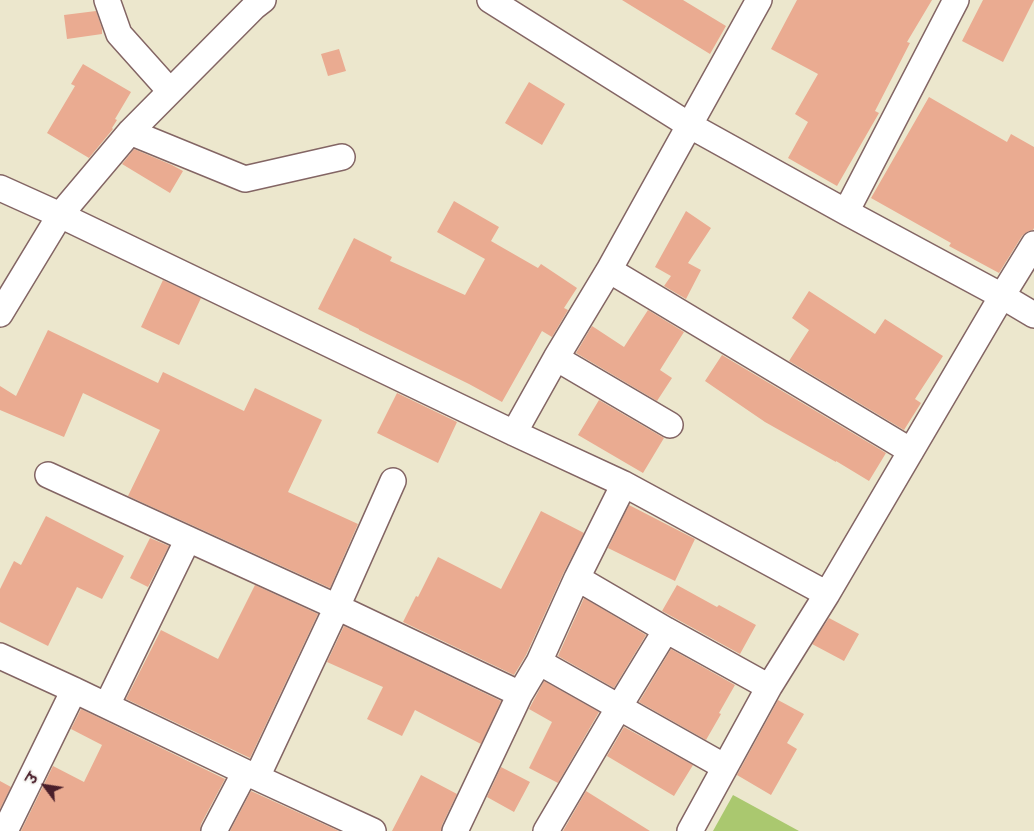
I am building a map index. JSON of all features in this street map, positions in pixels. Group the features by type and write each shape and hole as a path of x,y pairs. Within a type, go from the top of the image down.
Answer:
{"street":[{"path":"107,0 120,34 170,91"},
{"path":"490,0 689,125 1002,296 1034,316"},
{"path":"514,433 609,270 759,0"},
{"path":"846,212 956,0"},
{"path":"0,314 60,215 130,132 255,2"},
{"path":"130,132 245,179 342,157"},
{"path":"0,188 624,484 827,594"},
{"path":"690,831 769,687 827,594 1034,244"},
{"path":"609,270 911,451"},
{"path":"556,358 670,425"},
{"path":"48,475 337,607 520,694"},
{"path":"214,831 251,775 337,607 393,481"},
{"path":"455,831 520,694 539,662 577,578 624,484"},
{"path":"107,705 188,539"},
{"path":"577,578 769,687"},
{"path":"546,831 666,630"},
{"path":"0,656 373,831"},
{"path":"539,662 725,767"},
{"path":"5,831 74,690"}],"green space":[{"path":"733,795 799,831 713,831"}],"building":[{"path":"622,0 683,0 726,26 710,54"},
{"path":"797,0 932,0 907,42 910,43 875,111 879,113 837,186 788,158 808,122 795,114 818,74 771,49"},
{"path":"983,0 1034,0 1003,62 962,41"},
{"path":"96,11 102,28 102,34 67,39 64,15"},
{"path":"339,49 346,71 328,76 321,54"},
{"path":"83,64 131,92 115,119 117,120 113,129 89,158 47,133 75,86 71,84"},
{"path":"529,82 565,104 542,145 505,123"},
{"path":"929,97 1007,142 1011,134 1034,147 1034,228 1022,236 999,273 949,246 951,243 871,198"},
{"path":"134,149 183,171 170,193 122,164"},
{"path":"454,201 499,227 491,241 538,268 541,264 577,288 564,308 568,310 552,337 542,331 502,402 318,309 354,238 392,257 390,261 465,295 485,259 437,232"},
{"path":"686,211 711,228 688,263 701,270 686,299 664,286 671,276 655,267"},
{"path":"163,280 201,298 179,345 141,327"},
{"path":"809,291 875,334 885,319 943,356 915,399 921,403 904,430 789,361 809,330 792,318"},
{"path":"648,310 684,332 660,370 672,378 657,401 576,353 592,326 624,347"},
{"path":"48,330 158,383 163,372 244,411 255,388 322,420 288,492 358,524 330,588 128,496 160,430 83,393 64,437 0,410 0,386 16,396"},
{"path":"722,355 886,453 869,481 765,422 705,381"},
{"path":"397,393 457,422 438,463 377,433"},
{"path":"599,400 664,438 643,473 578,435"},
{"path":"629,505 695,539 675,581 608,548"},
{"path":"541,511 584,533 526,655 514,675 403,622 438,557 501,589"},
{"path":"46,516 124,556 102,599 77,587 48,646 0,622 0,589 14,561 21,565"},
{"path":"150,538 169,546 148,587 130,578"},
{"path":"255,585 318,614 250,758 126,699 161,630 218,659"},
{"path":"677,585 717,607 719,605 756,625 740,654 662,611"},
{"path":"584,598 646,635 614,688 558,656"},
{"path":"829,618 859,634 844,661 812,644"},
{"path":"344,626 501,701 481,744 415,710 402,736 367,719 383,687 327,662"},
{"path":"671,649 735,685 706,740 639,702"},
{"path":"544,681 599,712 558,783 529,768 552,722 529,709"},
{"path":"778,700 804,714 787,743 797,749 771,795 737,775"},
{"path":"81,709 225,779 201,824 200,831 21,831 53,766 84,782 102,745 71,729"},
{"path":"624,727 693,765 674,796 607,756"},
{"path":"501,767 530,782 514,812 487,797"},
{"path":"421,775 457,794 441,831 392,831"},
{"path":"0,781 11,787 0,809"},
{"path":"251,791 339,831 230,831"},
{"path":"586,791 650,831 563,831"}]}
